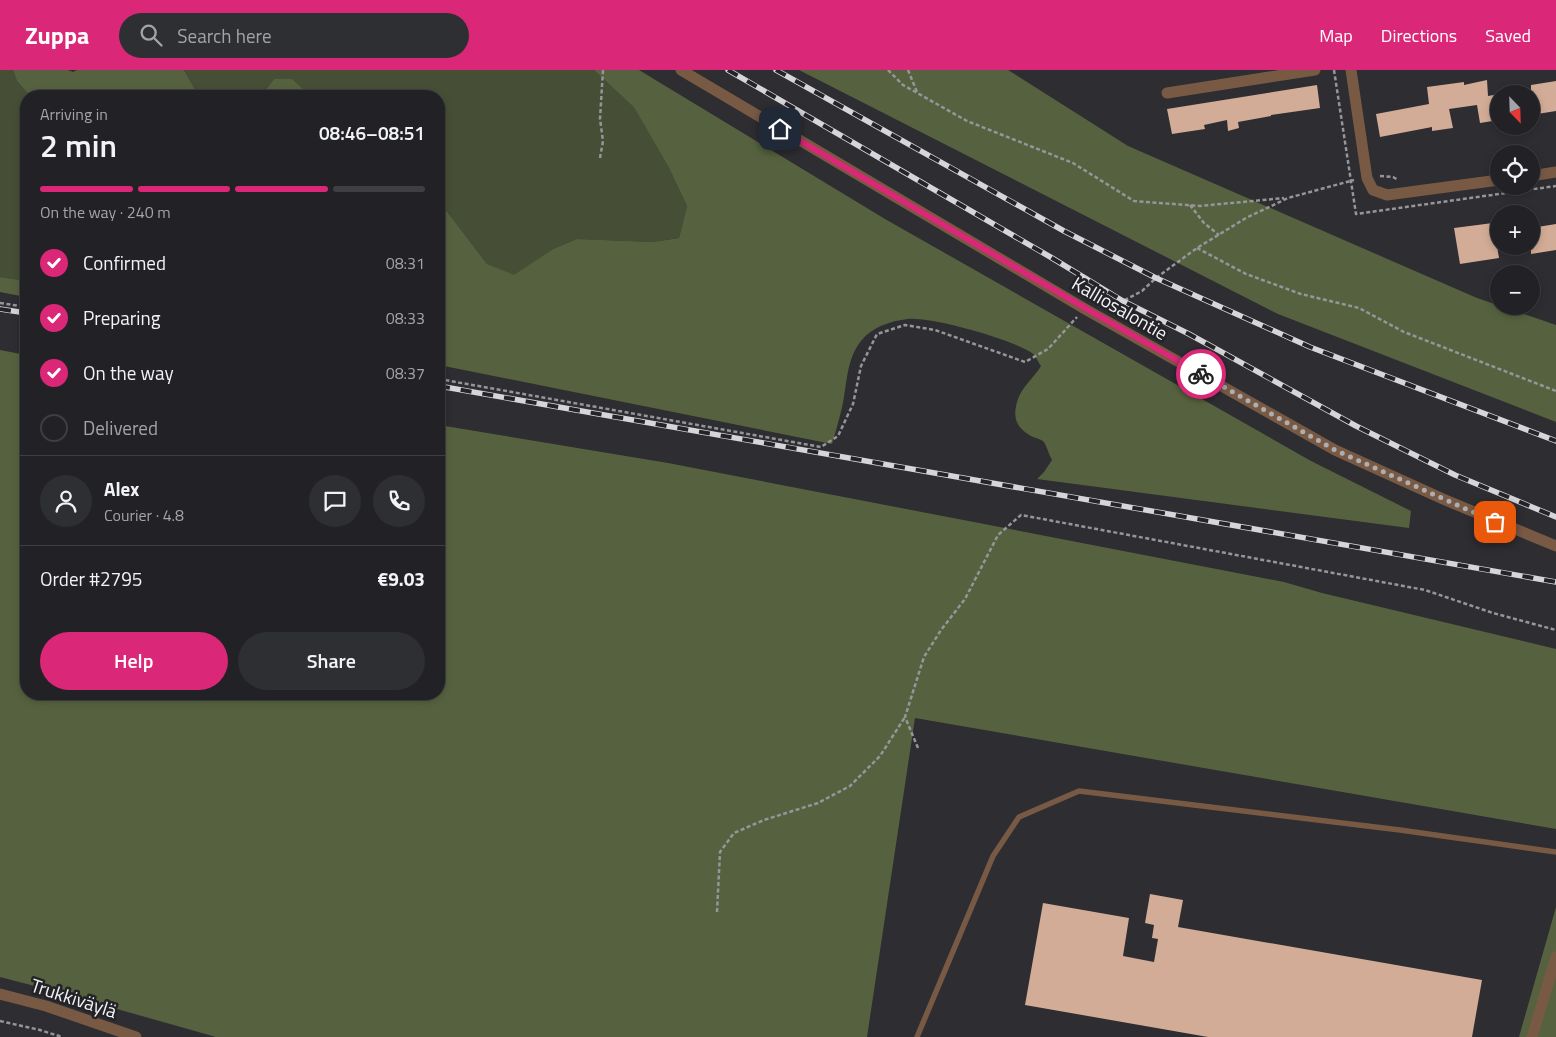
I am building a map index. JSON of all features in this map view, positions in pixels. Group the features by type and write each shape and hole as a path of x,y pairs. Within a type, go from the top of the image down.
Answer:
{"street":[{"name":"Kalliosalontie","path":"681,70 1085,308 1335,450 1443,500 1556,546"},
{"path":"1167,93 1315,70"},
{"path":"1351,70 1367,178 1373,190 1387,195 1490,181"},
{"path":"1540,175 1556,172"},
{"path":"1532,1037 1556,957"},
{"name":"Trukkiväylä","path":"0,994 46,1006 136,1037"}],"lane":[{"path":"917,1037 993,856 1019,818 1079,791 1400,830 1556,852"}],"path":[{"path":"600,158 603,141 600,119 603,70"},
{"path":"888,70 903,85 968,121 1073,163 1134,201 1200,206 1288,198"},
{"path":"908,70 917,93"},
{"path":"445,380 821,447 838,436 853,404 861,366 877,334 905,325 935,330 1026,362 1048,349 1085,308 1111,306 1142,291 1156,278 1197,248 1246,218 1288,198 1350,180 1334,70"},
{"path":"1189,204 1204,223 1218,235"},
{"path":"1197,248 1246,274 1301,294 1359,308 1404,332 1556,391"},
{"path":"0,303 20,306"},
{"path":"717,912 720,852 734,833 764,820 818,803 850,786 880,756 905,717 924,657 941,630 965,599 998,535 1021,515 1425,590 1493,613 1556,630"},
{"path":"905,717 918,748"},
{"path":"0,1021 62,1037"}],"green space":[{"path":"0,70 13,70 17,81 25,90 20,90 20,280 0,277"},
{"path":"13,70 68,70 73,72 77,70 184,70 195,90 25,90 17,81"},
{"path":"184,70 594,70 634,106 669,168 687,206 679,238 653,242 577,239 553,249 514,276 487,264 445,209 445,90 302,90 274,79 266,90 195,90"},
{"path":"594,70 639,70 885,219 1311,461 1411,511 1409,528 1037,479 1052,460 1044,442 1023,431 1015,414 1021,392 1041,366 1036,357 1022,348 991,336 934,321 908,319 895,321 876,328 865,336 856,348 850,363 843,403 832,444 445,366 445,209 487,264 514,275 553,249 577,239 653,242 679,238 687,206 669,168 634,107"},
{"path":"799,70 1008,70 1128,146 1490,302 1490,315 1527,315 1556,325 1556,422 1278,314"},
{"path":"274,79 292,79 304,90 266,90"},
{"path":"0,277 20,280 20,296 0,292"},
{"path":"0,350 20,354 20,700 445,700 445,426 668,463 1284,582 1322,593 1556,649 1556,829 915,718 867,1037 216,1037 0,977"},
{"path":"1556,907 1556,1037 1519,1037"}],"building":[{"path":"1487,80 1488,96 1490,96 1490,121 1480,123 1477,105 1449,109 1453,128 1432,131 1432,127 1380,137 1376,114 1429,104 1427,87 1464,82 1464,85"},
{"path":"1556,81 1556,111 1540,114 1540,85 1531,85"},
{"path":"1317,85 1320,108 1238,122 1239,128 1228,131 1227,120 1204,125 1205,129 1172,134 1167,109"},
{"path":"1490,223 1490,255 1498,255 1499,258 1460,264 1454,228"},
{"path":"1556,224 1556,250 1540,253 1540,227"},
{"path":"1150,894 1183,900 1178,927 1482,980 1472,1037 1208,1037 1025,1005 1043,903 1129,918 1123,956 1154,962 1158,939 1152,938 1154,925 1145,923"}],"railway":[{"path":"728,70 1123,301 1189,334 1356,426 1455,475 1556,517"},
{"path":"776,70 1064,231 1156,278 1310,347 1556,441"},
{"path":"0,309 20,312"},
{"path":"445,387 1556,582"}],"way so far":[{"path":"1201,374 1335,450 1495,522"}],"route":[{"path":"780,129 1201,374"}]}
